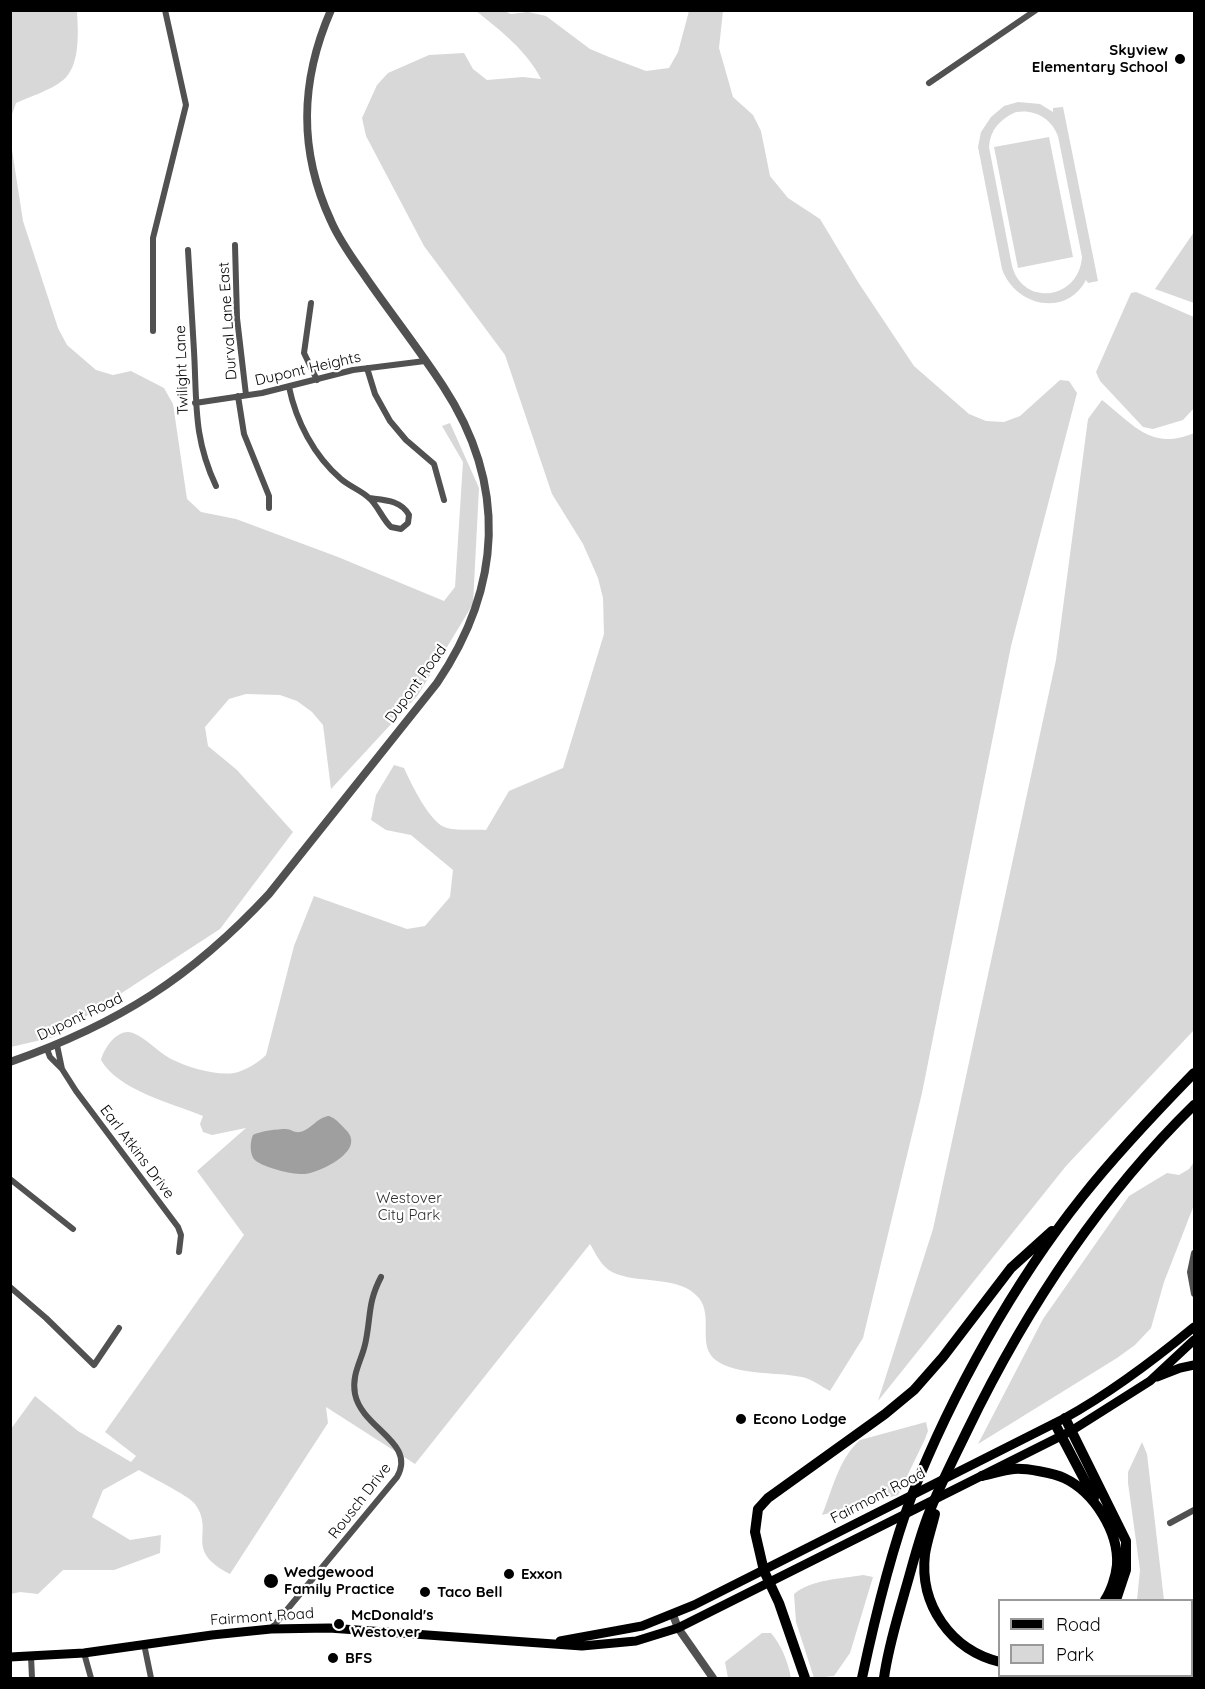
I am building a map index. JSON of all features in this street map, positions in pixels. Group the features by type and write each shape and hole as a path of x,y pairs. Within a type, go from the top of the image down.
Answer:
{"highway":[{"path":"862,1678 878,1605 912,1498 950,1411 980,1352 1015,1294 1064,1221 1104,1170 1194,1072"},
{"path":"884,1678 888,1650 944,1479 985,1394 1022,1327 1059,1269 1101,1211 1146,1156 1194,1105"},
{"path":"805,1678 779,1603 767,1576 755,1532 758,1509 768,1498 885,1414 914,1390 943,1357 1011,1268 1064,1221"},
{"path":"1065,1418 1066,1433 1111,1529 1117,1566 1105,1599"},
{"path":"1055,1424 1066,1433 1126,1541 1126,1570 1116,1599"},
{"path":"982,1476 1015,1469 1064,1478 1086,1494 1111,1529"},
{"path":"924,1541 926,1582 932,1607 946,1629 967,1650 998,1662"}],"main road":[{"name":"Fairmont Road","path":"10,1657 84,1653 271,1629 329,1628 582,1646 636,1641 678,1628 767,1576 1055,1424 1123,1382 1194,1327"},
{"name":"Fairmont Road","path":"552,1643 579,1636 642,1626 672,1615 767,1576 982,1476 1066,1433 1150,1381 1194,1340"},
{"path":"1150,1381 1180,1368 1194,1365"}],"street":[{"path":"153,331 153,238 186,105 165,10"},
{"name":"Dupont Road","path":"10,1062 57,1045 140,1003 178,978 241,924 269,894 323,828 437,683 456,655 472,619 485,573 488,542 487,507 481,469 467,427 443,386 339,238 316,184 306,112 308,87 314,53 331,10"},
{"path":"929,83 1036,10"},
{"name":"Durval Lane East","path":"235,245 242,426 268,496 269,508"},
{"name":"Twilight Lane","path":"188,250 195,403 200,444 216,486"},
{"path":"311,303 304,353 317,380"},
{"name":"Dupont Heights","path":"195,403 289,387 367,368 425,361"},
{"path":"367,368 375,394 390,421 406,440 434,464 444,500"},
{"path":"289,387 300,422 319,455 341,480 369,498 391,527 401,529 408,524 409,514 404,507 392,501 369,498"},
{"name":"Earl Atkins Drive","path":"57,1045 62,1070"},
{"name":"Earl Atkins Drive","path":"46,1049 178,1227 181,1235 179,1252"},
{"path":"10,1179 73,1229"},
{"path":"1194,1253 1190,1272 1194,1294"},
{"name":"Rousch Drive","path":"271,1629 397,1477 402,1468 398,1446 371,1423 361,1408 356,1394 356,1369 366,1340 372,1294 381,1277"},
{"path":"10,1287 94,1365 119,1328"},
{"path":"1170,1523 1194,1510"},
{"path":"672,1615 678,1628 713,1678"},
{"path":"144,1644 151,1678"},
{"path":"84,1653 91,1678"},
{"path":"31,1656 32,1678"}],"green space":[{"path":"11,10 77,11 78,28 75,58 68,75 52,87 16,103 11,117"},
{"name":"Westover City Park","path":"476,11 504,11 511,14 528,12 546,16 590,49 646,71 669,68 678,52 689,11 723,11 719,48 733,97 753,115 761,131 770,176 788,198 820,219 858,282 914,366 969,414 986,421 1004,422 1020,416 1060,380 1069,381 1077,393 1011,646 922,1093 863,1338 830,1391 802,1377 746,1371 725,1366 711,1355 707,1348 705,1314 699,1298 681,1286 622,1276 612,1272 602,1263 590,1244 415,1464 326,1407 328,1423 230,1574 207,1557 203,1549 203,1524 201,1514 195,1504 139,1470 103,1490 92,1517 130,1540 161,1535 160,1553 114,1570 63,1570 38,1594 20,1592 11,1594 11,1429 35,1396 78,1431 131,1462 136,1456 105,1432 244,1235 197,1171 246,1128 212,1135 203,1132 200,1124 203,1116 146,1094 120,1080 101,1060 105,1050 112,1040 127,1032 143,1038 171,1059 193,1068 227,1074 243,1070 266,1055 294,946 314,896 407,929 425,926 450,897 453,870 411,835 386,830 371,820 376,795 394,765 404,768 422,802 441,825 461,830 486,830 509,791 563,768 604,634 603,598 598,578 583,544 552,494 505,355 424,246 366,136 362,118 377,85 388,73 429,55 464,53 473,69 487,80 523,77 541,79 521,50"},
{"path":"1018,102 1040,104 1053,112 1053,108 1063,107 1098,281 1088,283 1086,280 1077,292 1066,300 1041,303 1029,299 1009,282 1002,269 978,147 981,132 991,117 1004,106","holes":["1023,111 1042,116 1051,124 1058,136 1082,257 1079,271 1071,282 1061,290 1050,293 1038,293 1027,288 1018,279 1012,266 989,147 991,135 1001,122 1016,112"]},
{"path":"10,137 23,221 58,328 67,345 96,370 113,375 131,371 164,388 173,404 187,499 201,512 236,519 338,557 444,601 455,587 463,462 442,426 450,423 479,488 473,604 418,695 331,789 323,725 312,712 297,701 280,695 246,694 229,699 205,727 208,746 237,770 293,832 220,929 54,1037 11,1047"},
{"path":"1049,137 1073,257 1018,268 994,147"},
{"path":"1194,232 1194,303 1155,289"},
{"path":"1136,292 1194,317 1194,408 1183,420 1153,429 1143,427 1100,381 1096,372 1131,293"},
{"path":"1102,400 1134,426 1154,437 1179,438 1194,433 1194,1030 1066,1166 878,1401 933,1229 1056,660 1088,419"},
{"path":"1194,1162 1194,1205 1164,1282 1151,1328 1135,1345 1117,1358 978,1444 1043,1319 1129,1196 1167,1173 1179,1175 1189,1169"},
{"path":"926,1422 928,1431 925,1439 898,1495 822,1515 841,1465 860,1440"},
{"path":"1142,1442 1147,1454 1164,1599 1137,1599 1140,1570 1128,1472"},
{"path":"863,1575 873,1577 850,1653 834,1676 814,1678 796,1622 794,1594 818,1582"},
{"path":"762,1633 771,1633 778,1643 791,1678 728,1678 725,1662"}],"shaded area":[{"path":"329,1116 341,1124 351,1139 346,1153 330,1165 300,1174 260,1164 252,1156 253,1135 283,1129 300,1132"}],"place":[{"name":"Skyview Elementary School","path":"1180,59"},
{"name":"Econo Lodge","path":"741,1419"},
{"name":"Exxon","path":"509,1574"},
{"name":"Wedgewood Family Practice","path":"271,1581"},
{"name":"Taco Bell","path":"425,1592"},
{"name":"McDonald's Westover","path":"339,1624"},
{"name":"BFS","path":"333,1658"}]}
